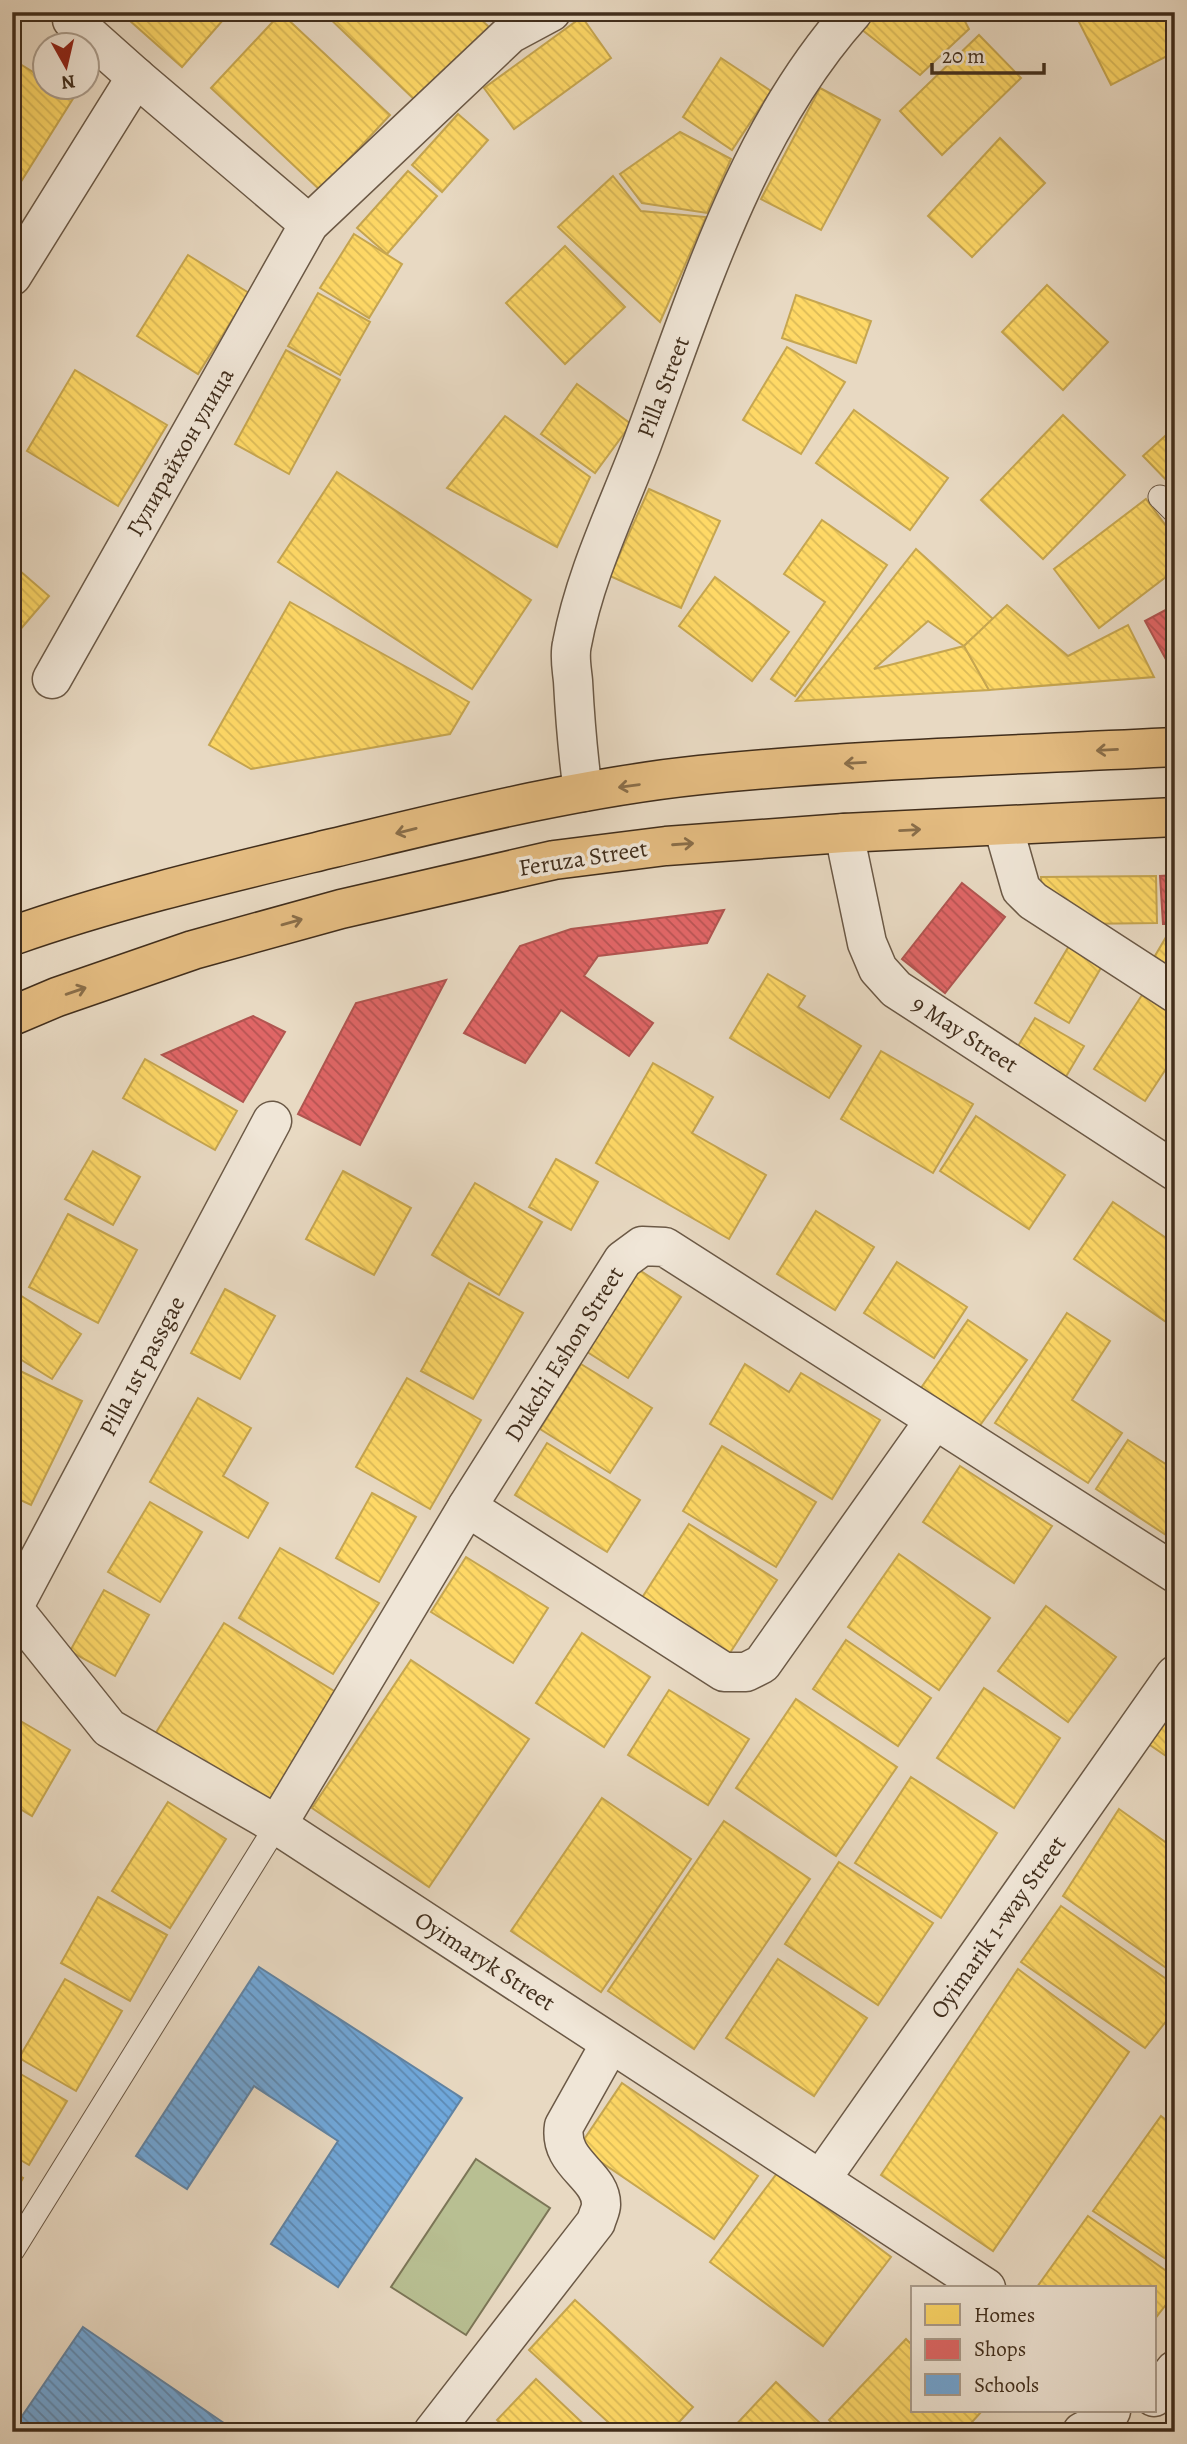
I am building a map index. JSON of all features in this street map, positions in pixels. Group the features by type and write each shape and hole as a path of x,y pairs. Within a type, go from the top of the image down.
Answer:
{"main road":[{"path":"12,936 182,885 438,823 583,792 697,776 837,764 1175,747"},
{"name":"Feruza Street","path":"12,1016 57,997 193,950 341,909 554,860 666,846 844,833 1175,817"}],"street":[{"name":"Гулирайхон улица","path":"52,679 309,224 510,34 551,12"},
{"name":"Pilla Street","path":"583,792 576,733 571,647 597,555 638,455 722,229 778,117 808,71 853,12"},
{"path":"72,20 309,224"},
{"path":"12,276 136,77"},
{"path":"1003,826 1021,889 1033,901 1175,993"},
{"name":"9 May Street","path":"844,833 867,943 878,969 895,989 1175,1171"},
{"name":"Pilla 1st passgae","path":"13,1608 272,1121"},
{"name":"Dukchi Eshon Street","path":"276,1825 467,1507 623,1260 642,1246 665,1247 1175,1573"},
{"path":"467,1507 724,1672 746,1672 762,1664 934,1421"},
{"name":"Oyimaryk Street","path":"13,1608 109,1728 276,1825 983,2286"},
{"name":"Oyimarik 1-way Street","path":"821,2179 1175,1675"},
{"path":"433,2432 596,2222 601,2206 597,2190 567,2151 562,2140 564,2126 610,2044"},
{"path":"1156,2395 1175,2371"},
{"path":"1156,2400 1175,2414"},
{"path":"1082,2432 1105,2421 1110,2412"}],"lane":[{"path":"13,2250 276,1825"}],"green space":[{"path":"476,2159 550,2208 466,2335 391,2287"}],"building: Homes":[{"path":"120,12 230,12 182,67"},
{"path":"323,12 473,12 489,27 417,102"},
{"path":"871,12 960,12 969,29 920,75 857,26"},
{"path":"1074,12 1173,12 1175,52 1111,85"},
{"path":"281,13 390,115 320,190 211,88"},
{"path":"582,17 611,58 514,129 484,88"},
{"path":"979,35 1021,78 942,155 900,111"},
{"path":"721,58 771,91 732,150 683,117"},
{"path":"12,59 32,71 32,102 71,102 12,196"},
{"path":"820,88 880,120 821,230 761,199"},
{"path":"458,114 488,140 442,192 412,165"},
{"path":"680,132 731,159 707,213 642,203 620,174"},
{"path":"1000,138 1045,183 972,257 928,216"},
{"path":"408,171 437,196 387,254 357,228"},
{"path":"613,176 641,211 706,217 660,322 558,227"},
{"path":"354,234 402,264 369,318 320,288"},
{"path":"565,246 625,307 565,364 506,303"},
{"path":"188,255 249,293 198,374 137,336"},
{"path":"1047,285 1108,342 1063,390 1002,332"},
{"path":"318,293 370,322 340,375 288,346"},
{"path":"796,295 871,321 856,363 782,338"},
{"path":"787,347 845,382 801,454 743,420"},
{"path":"286,350 340,380 289,474 235,444"},
{"path":"75,370 167,425 118,506 27,451"},
{"path":"577,384 631,424 595,473 541,434"},
{"path":"854,410 948,478 910,530 816,463"},
{"path":"1063,415 1125,475 1043,559 981,500"},
{"path":"505,416 590,477 557,547 447,488"},
{"path":"1175,427 1175,489 1143,456"},
{"path":"337,472 531,600 472,689 278,562"},
{"path":"649,489 720,521 681,608 610,576"},
{"path":"1146,499 1175,538 1175,570 1099,628 1054,569"},
{"path":"822,520 887,565 795,696 771,679 825,602 784,574"},
{"path":"916,549 993,619 964,646 989,690 796,701","holes":["928,621 964,646 874,669"]},
{"path":"12,564 49,596 12,639"},
{"path":"715,577 789,632 752,681 679,626"},
{"path":"290,602 469,702 450,734 251,769 209,745"},
{"path":"1007,605 1068,656 1128,625 1154,677 989,690 964,646"},
{"path":"1156,876 1157,923 1079,924 1042,895 1041,877"},
{"path":"1172,927 1175,929 1175,982 1149,966"},
{"path":"1069,946 1102,966 1069,1023 1035,1003"},
{"path":"768,974 805,996 798,1007 861,1046 829,1098 730,1038"},
{"path":"1142,995 1175,1015 1175,1055 1145,1101 1094,1069"},
{"path":"1035,1018 1084,1046 1064,1080 1015,1051"},
{"path":"881,1051 973,1104 933,1173 841,1119"},
{"path":"145,1059 237,1111 215,1150 123,1098"},
{"path":"653,1063 713,1097 692,1133 766,1175 729,1239 596,1163"},
{"path":"976,1116 1065,1175 1029,1229 940,1171"},
{"path":"93,1151 140,1177 113,1225 65,1199"},
{"path":"556,1159 598,1182 571,1230 529,1207"},
{"path":"343,1171 411,1208 374,1275 306,1239"},
{"path":"475,1183 542,1222 499,1295 432,1255"},
{"path":"1113,1202 1175,1244 1175,1328 1074,1259"},
{"path":"816,1211 874,1247 835,1310 777,1274"},
{"path":"68,1214 137,1250 98,1323 29,1287"},
{"path":"897,1262 967,1307 934,1358 864,1313"},
{"path":"633,1266 681,1297 628,1378 581,1348"},
{"path":"469,1283 523,1313 473,1399 421,1371"},
{"path":"225,1289 275,1316 240,1379 191,1353"},
{"path":"12,1290 81,1334 52,1379 12,1354"},
{"path":"1067,1313 1110,1341 1072,1400 1122,1433 1088,1483 995,1423"},
{"path":"968,1320 1027,1360 978,1428 921,1388"},
{"path":"581,1364 652,1408 610,1473 540,1429"},
{"path":"745,1364 789,1392 801,1373 880,1420 832,1499 710,1424"},
{"path":"12,1367 82,1401 31,1505 12,1496"},
{"path":"407,1378 481,1420 430,1509 356,1467"},
{"path":"198,1398 251,1428 223,1476 268,1503 248,1538 150,1482"},
{"path":"1128,1440 1175,1470 1175,1541 1096,1489"},
{"path":"547,1443 640,1500 607,1552 515,1495"},
{"path":"722,1446 816,1502 776,1567 683,1511"},
{"path":"960,1466 1052,1526 1014,1583 923,1522"},
{"path":"372,1493 416,1517 379,1582 336,1558"},
{"path":"150,1502 202,1532 160,1602 108,1572"},
{"path":"689,1524 777,1580 728,1656 640,1601"},
{"path":"280,1548 379,1603 333,1674 239,1618"},
{"path":"899,1554 990,1618 939,1690 848,1627"},
{"path":"466,1557 548,1608 513,1663 431,1612"},
{"path":"104,1590 149,1615 115,1676 70,1651"},
{"path":"1046,1606 1116,1657 1068,1722 998,1671"},
{"path":"224,1623 339,1694 273,1806 152,1739"},
{"path":"582,1633 650,1677 604,1747 536,1703"},
{"path":"846,1640 931,1698 898,1746 813,1689"},
{"path":"411,1660 529,1739 429,1887 312,1808"},
{"path":"984,1688 1060,1738 1014,1808 937,1758"},
{"path":"669,1690 749,1739 708,1805 628,1755"},
{"path":"796,1699 897,1767 836,1856 736,1788"},
{"path":"1175,1703 1175,1762 1147,1743"},
{"path":"12,1716 70,1750 32,1816 12,1804"},
{"path":"911,1777 997,1833 941,1918 855,1863"},
{"path":"602,1798 691,1859 601,1992 511,1931"},
{"path":"168,1802 226,1839 170,1928 112,1891"},
{"path":"1119,1809 1175,1849 1175,1974 1063,1896"},
{"path":"724,1821 810,1879 694,2049 608,1991"},
{"path":"839,1862 933,1923 878,2005 785,1944"},
{"path":"98,1897 167,1935 130,2001 61,1963"},
{"path":"1061,1906 1175,1985 1175,2010 1145,2048 1021,1962"},
{"path":"778,1959 867,2018 814,2096 726,2038"},
{"path":"1018,1969 1129,2052 993,2251 881,2175"},
{"path":"65,1979 122,2011 76,2091 19,2058"},
{"path":"12,2069 67,2101 29,2165 12,2155"},
{"path":"622,2083 758,2176 714,2239 579,2147"},
{"path":"1161,2116 1175,2127 1175,2265 1093,2211"},
{"path":"12,2172 23,2178 12,2198"},
{"path":"778,2172 891,2257 823,2346 710,2262"},
{"path":"1088,2216 1175,2277 1175,2293 1156,2317 1156,2286 1038,2286"},
{"path":"575,2300 693,2407 670,2432 619,2432 529,2350"},
{"path":"906,2339 911,2344 911,2412 981,2412 963,2432 841,2432 829,2420"},
{"path":"536,2379 592,2432 509,2432 497,2420"},
{"path":"776,2382 821,2424 814,2432 733,2432 731,2430"}],"building: Shops":[{"path":"1175,605 1175,676 1145,621"},
{"path":"1175,875 1175,924 1163,924 1160,876"},
{"path":"962,883 1005,917 945,993 902,959"},
{"path":"724,910 707,943 598,956 584,976 653,1023 629,1056 561,1010 525,1063 464,1033 520,946 571,929"},
{"path":"446,980 360,1145 298,1114 356,1003"},
{"path":"253,1016 285,1032 243,1102 162,1055"}],"building: Schools":[{"path":"259,1967 462,2098 338,2287 271,2244 338,2141 254,2086 187,2189 136,2156"},
{"path":"83,2327 237,2432 32,2432 18,2422"}]}
